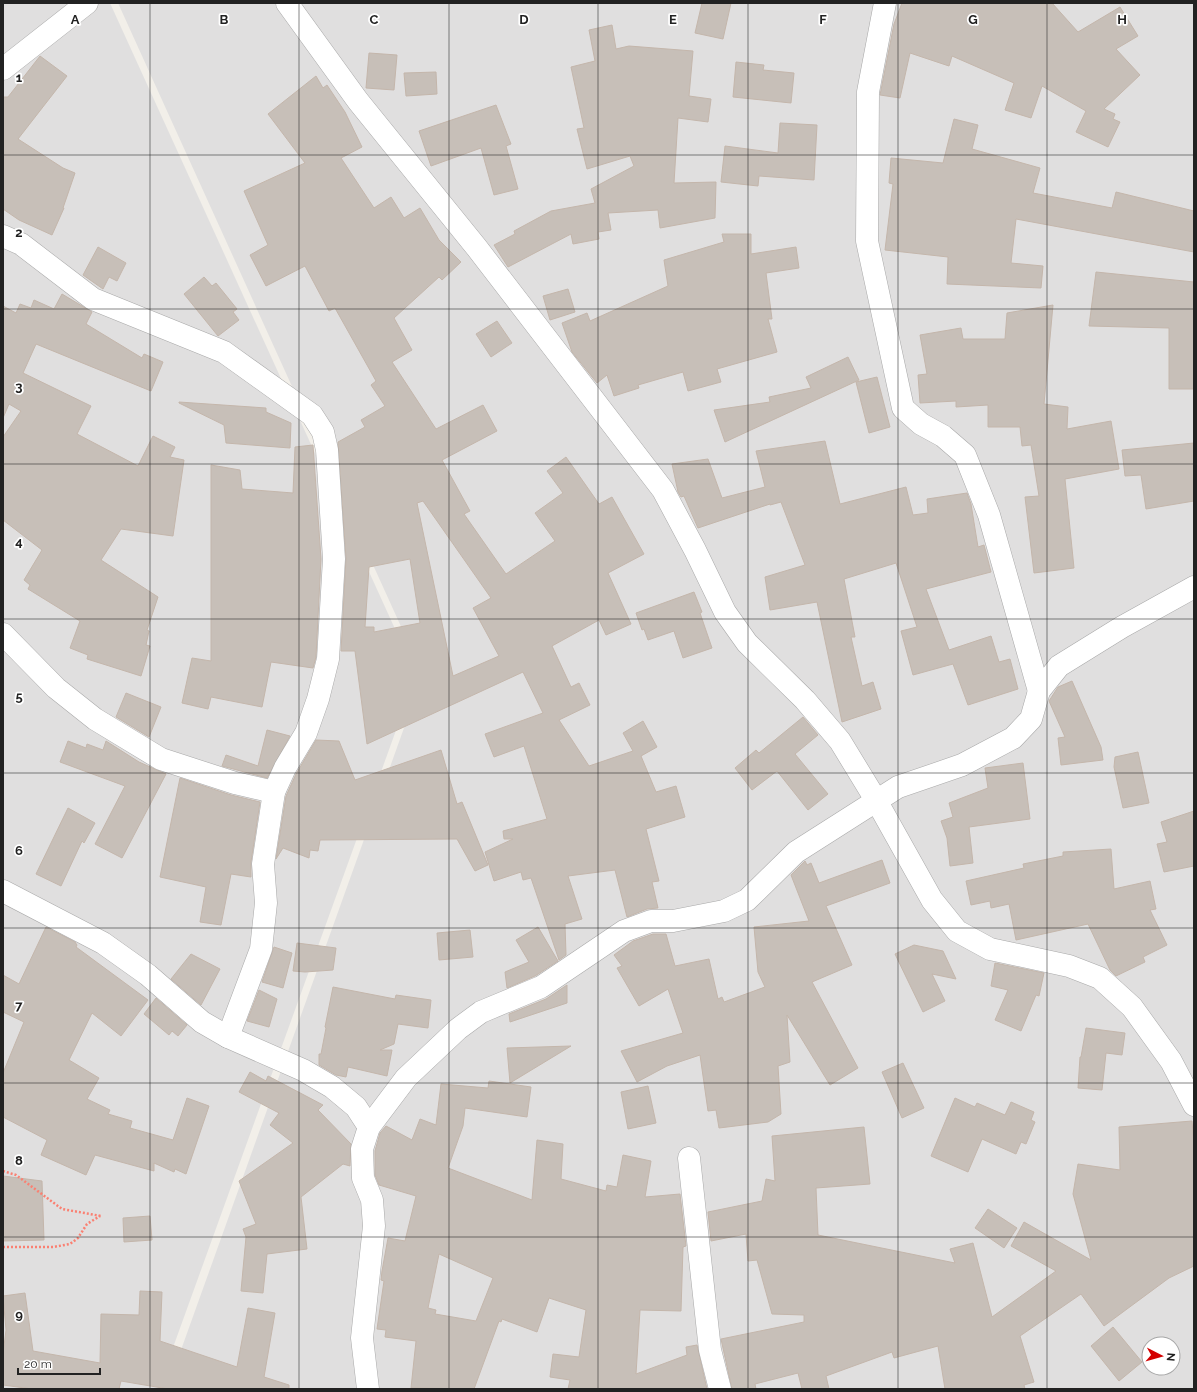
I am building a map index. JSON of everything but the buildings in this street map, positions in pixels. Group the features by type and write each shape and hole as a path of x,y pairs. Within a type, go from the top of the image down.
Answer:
{"street":[{"path":"3,69 87,3"},
{"path":"287,3 358,101 482,255 659,484 695,550 725,612 746,642 805,700 840,741 876,800 932,900 957,931 990,949 1069,966 1100,978 1132,1007 1171,1060 1194,1104"},
{"path":"885,3 868,92 867,241 903,408 921,424 943,436 965,455 988,515 1039,691"},
{"path":"3,236 21,244 93,299 224,352 312,416 323,432 327,450 334,559 328,659 318,699 306,733 285,768 274,792 263,864 266,903 261,949 228,1037"},
{"path":"368,1389 362,1338 374,1226 372,1200 363,1178 362,1148 369,1127 406,1078 458,1029 481,1012 541,987 624,931 651,921 673,921 724,911 747,900 796,852 898,786 962,765 1013,738 1031,719 1039,691 1059,666 1122,627 1194,587"},
{"path":"3,634 56,688 95,719 162,759 235,783 274,792"},
{"path":"3,891 103,942 148,975 202,1022 228,1037 303,1070 332,1087 356,1107 369,1127"},
{"path":"689,1158 710,1350 720,1389"}],"path":[{"path":"3,1171 16,1175 62,1209 101,1216 87,1224 78,1238 70,1244 53,1247 3,1247"}],"shaded area":[{"path":"3,3 110,3 416,675 158,1389 3,1389"},
{"path":"118,3 1194,3 1194,1389 167,1389 423,675"}]}
